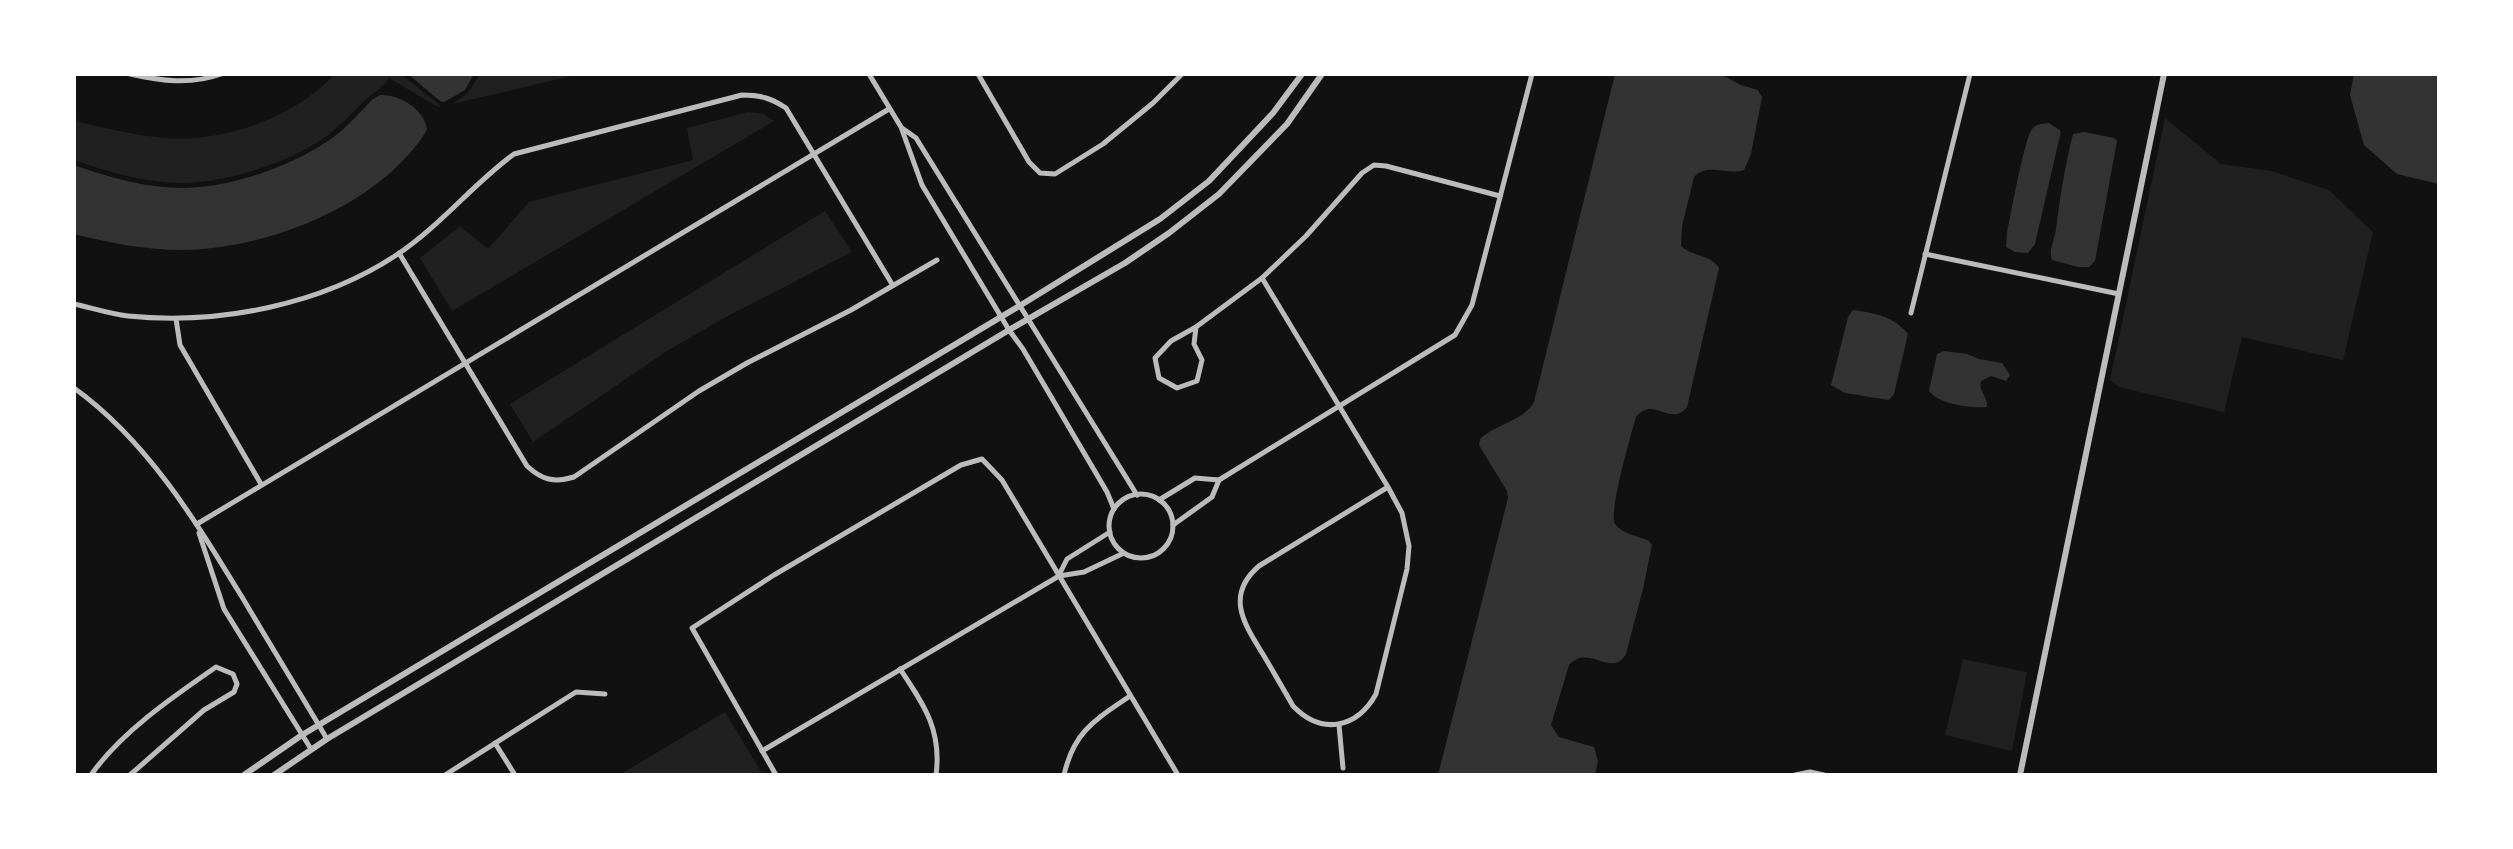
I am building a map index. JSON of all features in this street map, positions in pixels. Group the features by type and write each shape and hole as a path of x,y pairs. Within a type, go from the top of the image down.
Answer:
{"street":[{"path":"130,74 158,80 188,81 221,74"},
{"path":"869,74 901,127 922,185 1023,349 1114,509"},
{"path":"978,74 1029,162 1040,173 1055,174 1103,144 1153,103 1182,74"},
{"path":"244,775 302,735 1160,219 1209,181 1273,113 1302,74"},
{"path":"274,775 327,739 1125,263 1219,194 1287,124 1322,74"},
{"path":"1159,500 1195,478 1219,480 1455,335 1472,305 1532,74"},
{"path":"1911,313 1970,74"},
{"path":"2020,775 2163,74"},
{"path":"74,304 125,316 176,319 255,312 313,296 371,270 399,253 453,210 490,172 514,154 742,95 774,99 786,108 892,284"},
{"path":"197,524 889,109"},
{"path":"901,127 916,138 1137,495"},
{"path":"1196,327 1194,344 1202,360 1197,381 1177,388 1159,378 1155,358 1171,341 1196,327 1262,278 1306,236 1362,173 1374,165 1500,196"},
{"path":"399,253 527,466 549,481 574,477 699,391 937,260"},
{"path":"1925,254 2120,295"},
{"path":"1262,278 1388,487 1402,513 1409,546 1407,569 1376,694 1358,717 1339,725 1312,721 1293,706 1243,622 1240,595 1244,583 1259,566 1388,487"},
{"path":"176,319 180,345 261,484"},
{"path":"74,388 123,430 197,524 327,739"},
{"path":"776,775 692,628 774,575 961,465 982,459 1002,480 1178,775"},
{"path":"740,473 748,487"},
{"path":"1173,525 1212,497 1219,480"},
{"path":"1137,495 1159,500 1166,506 1173,525 1168,544 1152,556 1133,557 1124,553 1117,547 1110,532 1114,509 1137,495"},
{"path":"197,524 224,609 311,749"},
{"path":"1059,576 1067,559 1110,532"},
{"path":"762,751 1059,576 1084,572 1124,553"},
{"path":"91,775 129,734 172,698 216,667 233,674 237,684 234,692 204,710 130,775"},
{"path":"900,669 925,708 935,734 938,755 936,775"},
{"path":"445,775 576,692 605,694"},
{"path":"1064,775 1069,754 1088,726 1130,696"},
{"path":"1339,725 1343,768"},
{"path":"495,743 515,775"},
{"path":"1795,775 1810,772 1824,775"}],"shaded area":[{"path":"335,74 401,74 441,106 389,78 337,128 312,145 258,169 200,182 141,179 74,160 74,117 82,123 146,136 179,138 228,133 252,126 297,104"},
{"path":"408,74 474,74 465,90 444,102"},
{"path":"480,74 580,74 452,104 467,94"},
{"path":"1615,74 1720,74 1758,90 1762,97 1751,154 1744,170 1705,170 1694,177 1682,226 1681,246 1711,260 1719,268 1687,407 1681,413 1674,414 1649,409 1636,417 1621,473 1615,524 1652,545 1643,589 1626,654 1614,663 1584,658 1569,665 1551,725 1559,737 1594,747 1598,761 1595,775 1438,775 1508,498 1507,491 1479,445 1480,439 1517,418 1534,402"},
{"path":"2354,74 2439,74 2439,184 2397,174 2364,145 2350,95"},
{"path":"380,95 410,104 425,122 427,130 407,157 381,180 352,201 320,218 251,241 216,248 155,249 74,234 74,165 127,181 168,188 200,187 239,180 277,167 328,141"},
{"path":"748,112 763,114 774,121 452,311 420,258 460,226 488,249 529,202 693,160 687,128"},
{"path":"2165,118 2221,164 2272,171 2329,190 2373,232 2343,360 2242,337 2224,412 2119,387 2110,380"},
{"path":"2049,123 2061,131 2035,244 2028,253 2015,252 2006,247 2007,233 2025,147 2032,129"},
{"path":"2084,132 2117,141 2095,261 2089,267 2078,267 2052,260 2051,252 2073,134"},
{"path":"825,211 852,252 667,351 533,442 510,404"},
{"path":"1853,310 1890,319 1908,334 1894,394 1889,400 1845,393 1831,385 1848,317"},
{"path":"1944,351 2002,363 2010,375 2006,381 1991,376 1981,381 1987,407 1940,400 1929,391 1937,354"},
{"path":"1963,659 2027,672 2012,751 1945,735"},
{"path":"725,712 763,775 619,775"}]}
